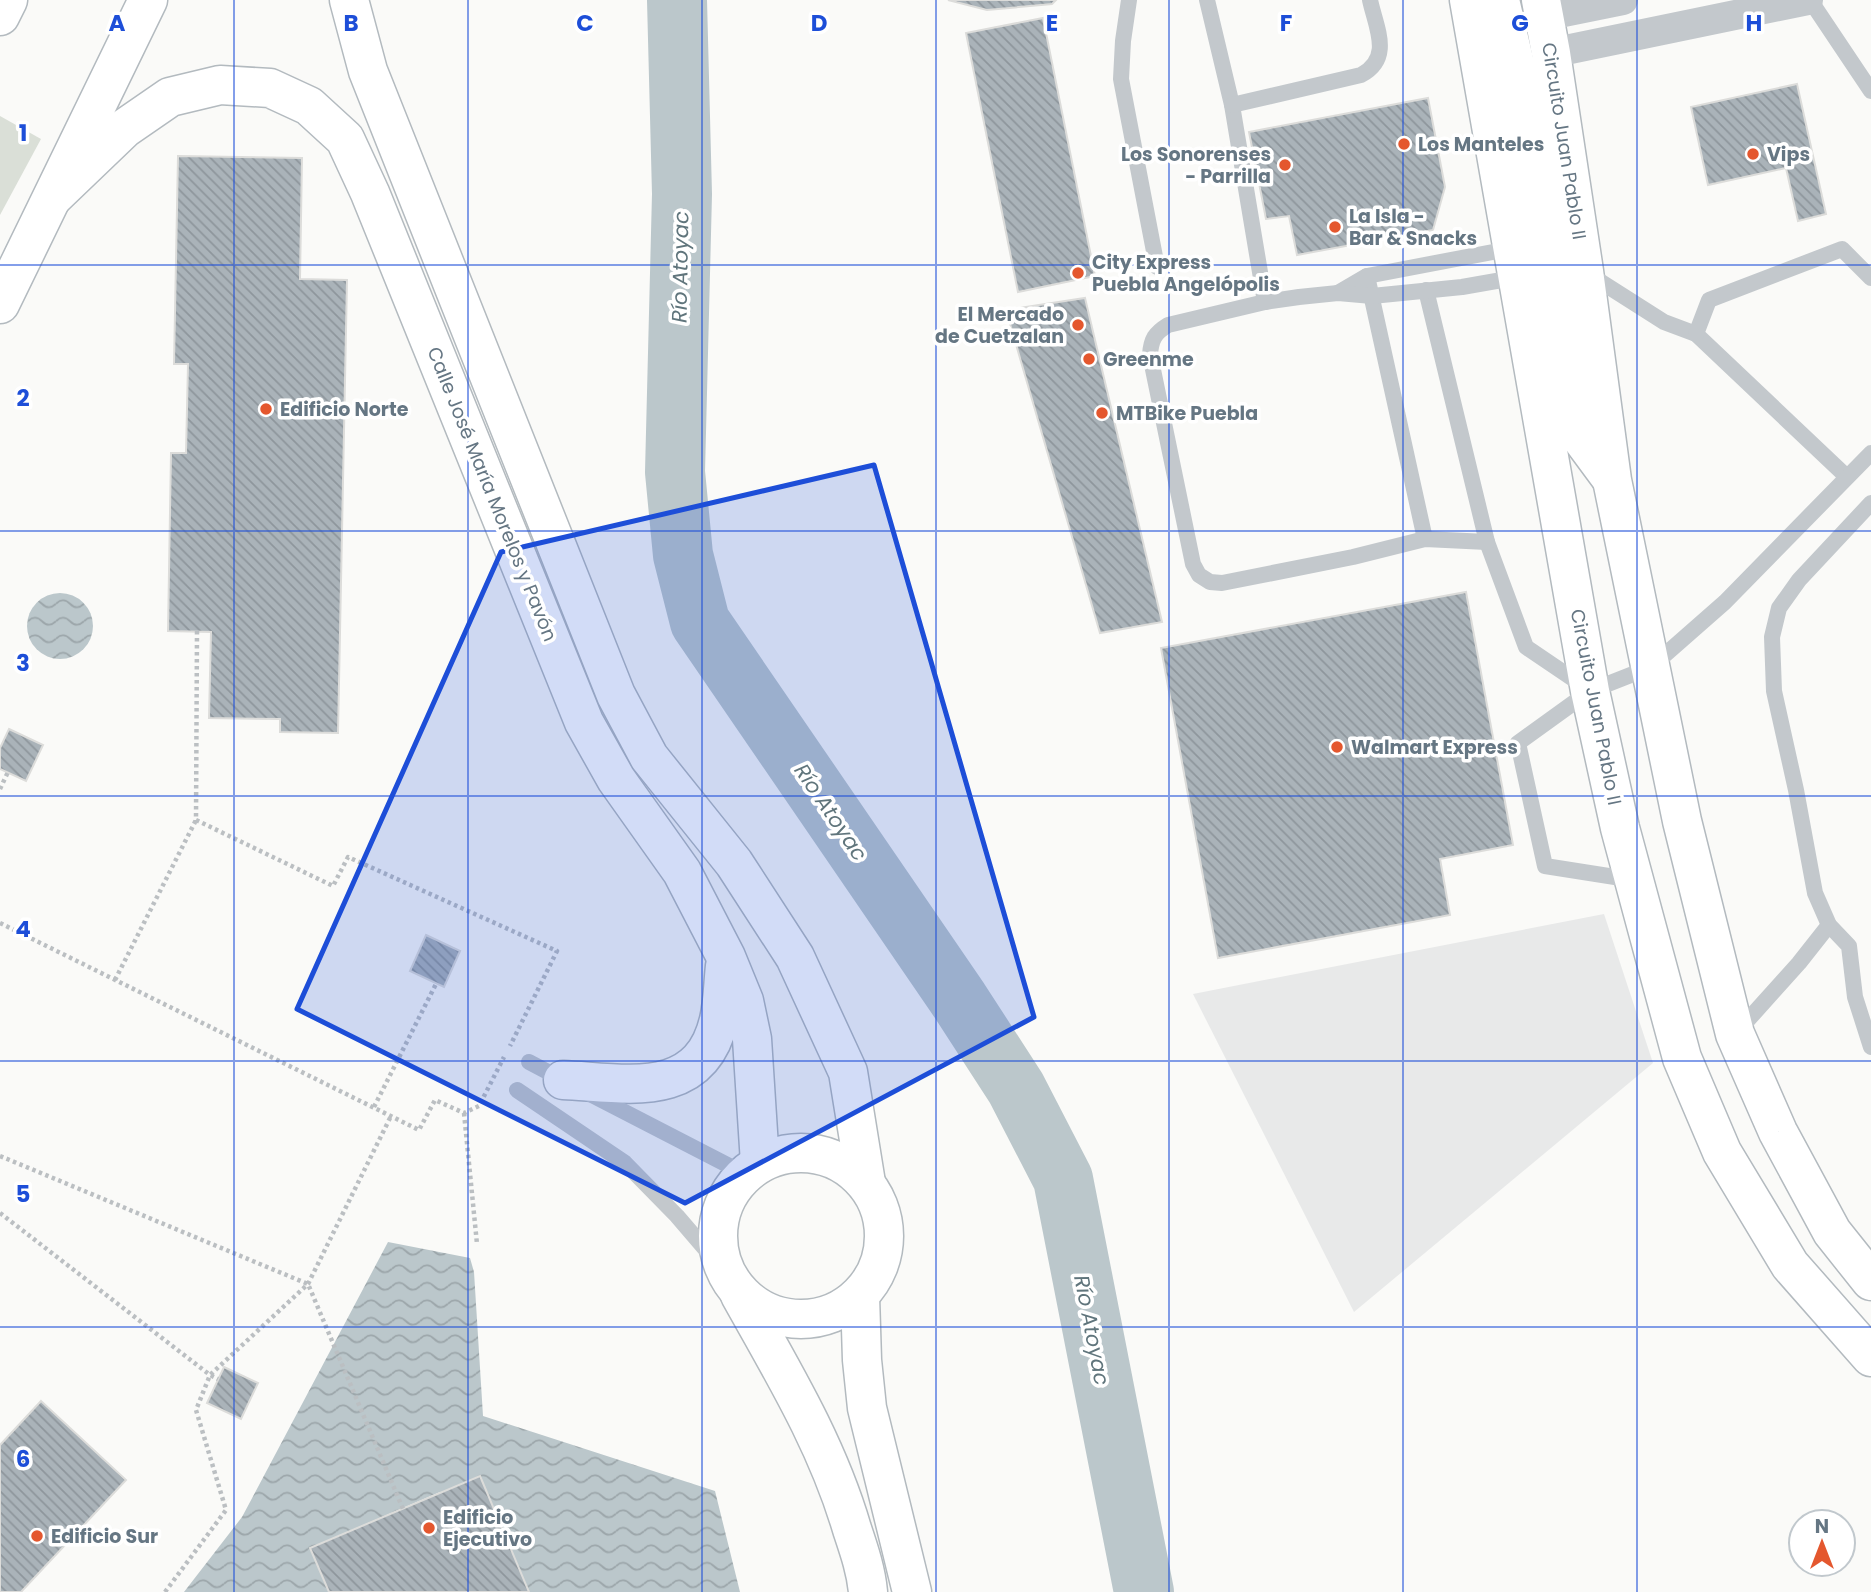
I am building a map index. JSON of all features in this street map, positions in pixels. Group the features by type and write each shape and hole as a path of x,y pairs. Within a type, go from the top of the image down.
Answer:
{"street":[{"path":"0,16 8,0"},
{"path":"0,304 148,0"},
{"name":"Calle José María Morelos y Pavón","path":"349,0 368,71 616,695 649,757 734,863 795,957 848,1072 866,1183"},
{"name":"Circuito Juan Pablo II","path":"1469,0 1590,691 1634,880 1682,1058 1722,1152 1790,1265 1871,1357"},
{"path":"1500,0 1519,81 1576,431 1612,480"},
{"path":"1542,8 1623,0"},
{"path":"1551,53 1809,0"},
{"name":"Circuito Juan Pablo II","path":"1542,8 1584,271 1612,480 1682,821 1735,1034 1777,1132 1832,1232 1871,1282"},
{"name":"Calle José María Morelos y Pavón","path":"53,197 124,128 170,97 219,85 270,88 309,106 345,139 375,206 584,722 616,779 682,872 726,957 744,1001 751,1039 753,1168"},
{"path":"1575,604 1635,590"},
{"path":"563,1080 645,1085 672,1079 704,1058 720,1017 726,957"},
{"path":"732,1282 761,1309 786,1318 812,1319 838,1311 860,1296 874,1276 883,1253 884,1228 878,1205 866,1183 852,1170 817,1154 778,1156 753,1168 728,1195 718,1219 717,1246 732,1282 818,1436 842,1496 867,1576 868,1592"},
{"path":"860,1296 867,1408 912,1592"}],"lane":[{"path":"1129,0 1121,79 1157,267"},
{"path":"1207,0 1232,105 1265,302"},
{"path":"1232,105 1361,75 1373,68 1380,57 1380,45 1370,0"},
{"path":"1809,0 1871,91"},
{"path":"1696,334 1709,300 1842,249 1871,278"},
{"path":"1338,293 1367,276 1516,262"},
{"path":"1487,542 1425,538 1340,560 1222,583 1210,582 1199,575 1193,564 1150,355 1150,342 1157,331 1168,325 1265,302 1338,293 1372,296 1426,290 1516,262"},
{"path":"1584,271 1664,321 1696,334 1847,477"},
{"path":"1367,276 1425,538"},
{"path":"1426,290 1487,542 1526,647 1590,691"},
{"path":"1634,880 1545,866 1518,743 1590,691 1651,667 1725,602 1871,453"},
{"path":"1871,502 1799,580 1779,608 1772,637 1774,691 1815,893 1829,925 1849,946 1855,997 1871,1047"},
{"path":"1735,1034 1829,925"},
{"path":"529,1062 753,1168"},
{"path":"517,1090 625,1163 677,1216 732,1282"}],"path":[{"path":"115,980 196,820 197,631"},
{"path":"0,789 8,772"},
{"path":"0,922 419,1130 435,1100 464,1113 479,1106 557,951 348,857 333,887 196,820"},
{"path":"374,1107 436,984"},
{"path":"464,1113 477,1244"},
{"path":"165,1592 226,1510 196,1410 210,1375 308,1284 390,1116"},
{"path":"0,1156 308,1284 403,1508"},
{"path":"0,1213 218,1379"}],"highlighted area":[{"path":"874,465 1034,1017 685,1203 297,1009 501,552"}],"shaded area":[{"path":"0,116 41,139 0,215"},
{"path":"1604,914 1653,1063 1354,1312 1193,994"}],"water":[{"path":"54,593 66,593 78,598 88,608 93,626 91,639 78,654 66,659 54,659 42,654 32,644 27,632 27,620 32,608 42,598"},
{"path":"388,1242 470,1258 474,1272 483,1416 715,1491 740,1592 483,1592 440,1492 310,1548 329,1592 184,1592 242,1517"}],"building":[{"path":"948,0 1056,0 1052,4 987,10"},
{"path":"1043,18 1095,276 1018,292 966,33"},
{"path":"1797,84 1826,214 1798,221 1786,168 1708,185 1691,107"},
{"path":"1428,98 1445,187 1433,230 1297,255 1289,216 1266,219 1249,132"},
{"name":"Edificio Norte","path":"178,156 302,158 300,279 347,280 338,733 280,732 280,719 209,718 211,632 168,631 171,453 186,453 188,364 174,364"},
{"path":"1085,298 1162,622 1100,633 1006,310"},
{"name":"Walmart Express","path":"1466,592 1513,845 1440,859 1450,915 1218,958 1161,648"},
{"path":"9,729 43,745 26,781 0,769 0,748"},
{"path":"426,935 460,951 444,987 410,971"},
{"path":"224,1367 258,1383 241,1419 207,1403"},
{"name":"Edificio Sur","path":"41,1401 126,1480 21,1592 0,1592 0,1445"},
{"name":"Edificio Ejecutivo","path":"480,1476 529,1592 329,1592 310,1548"}],"waterway":[{"name":"Río Atoyac","path":"677,0 682,194 675,472 683,555 700,622 959,1000 1016,1088 1063,1179 1144,1592"}],"place":[{"name":"Los Manteles","path":"1404,144"},
{"name":"Vips","path":"1753,154"},
{"name":"Los Sonorenses - Parrilla","path":"1285,165"},
{"name":"La Isla - Bar & Snacks","path":"1335,227"},
{"name":"City Express Puebla Angelópolis","path":"1078,273"},
{"name":"El Mercado de Cuetzalan","path":"1078,325"},
{"name":"Greenme","path":"1089,359"},
{"name":"Edificio Norte","path":"266,409"},
{"name":"MTBike Puebla","path":"1102,413"},
{"name":"Walmart Express","path":"1337,747"},
{"name":"Edificio Ejecutivo","path":"429,1528"},
{"name":"Edificio Sur","path":"37,1536"}]}
